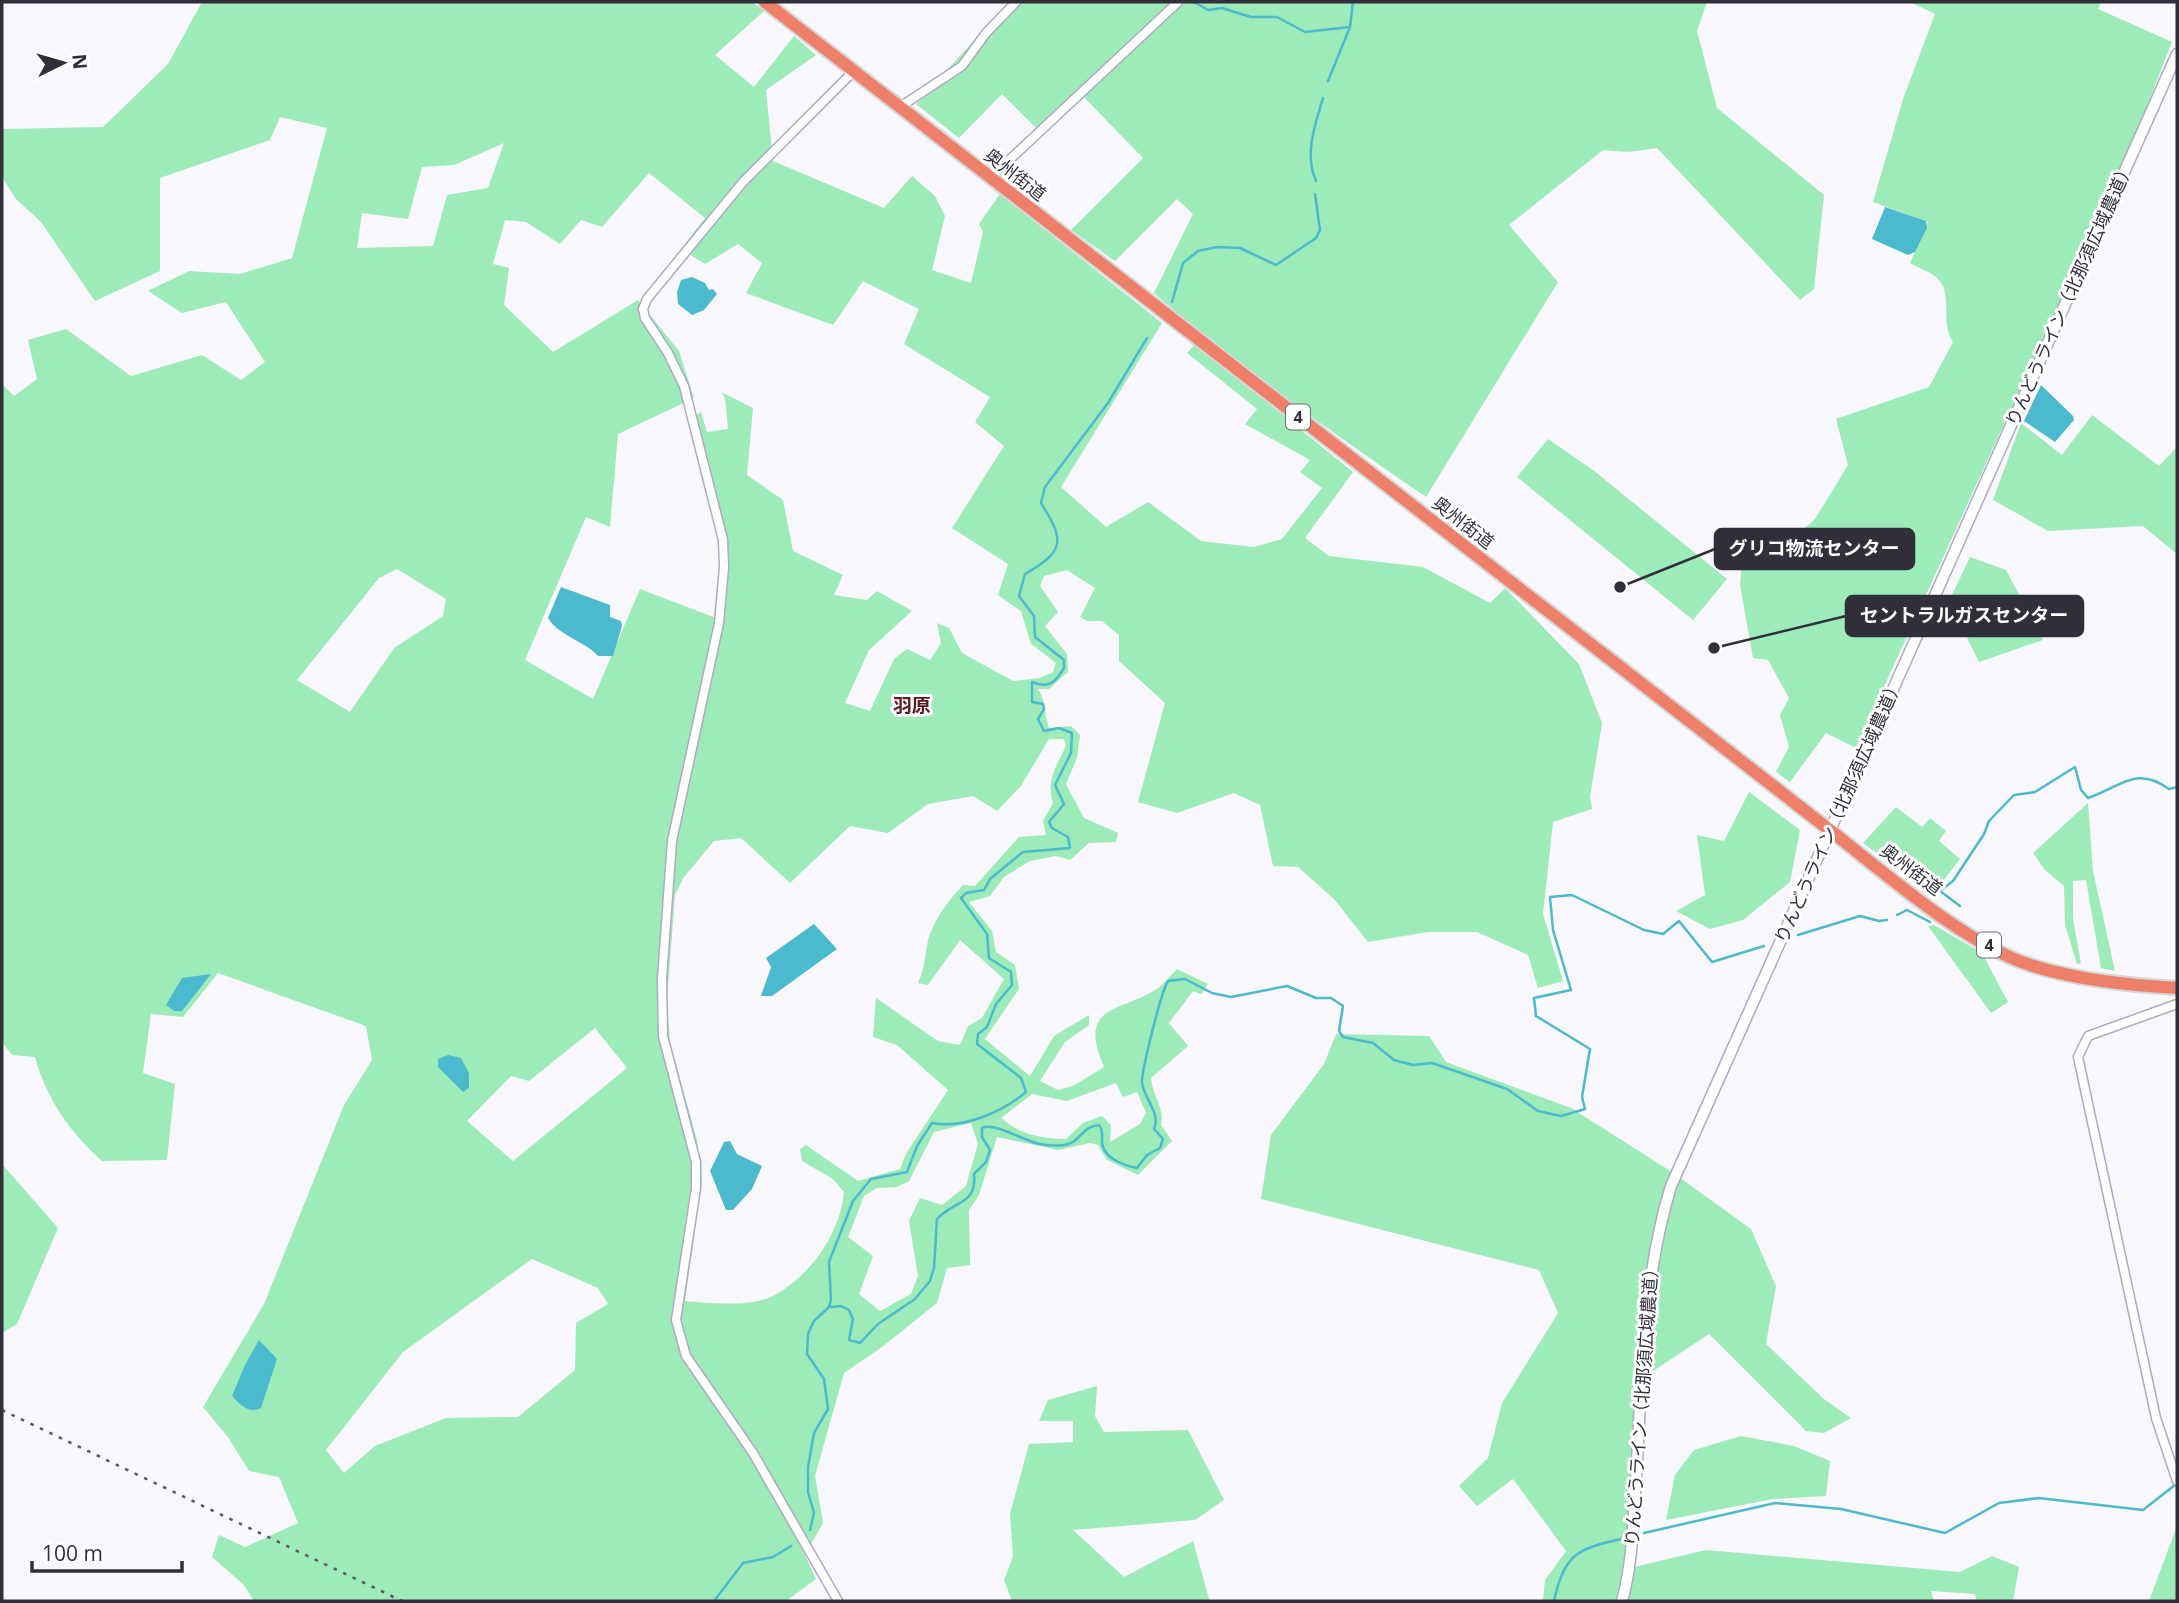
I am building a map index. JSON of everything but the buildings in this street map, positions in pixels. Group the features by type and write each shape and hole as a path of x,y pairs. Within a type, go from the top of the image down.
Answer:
{"highway":[{"name":"奥州街道","path":"765,2 1831,831 1948,919 1995,949 2027,964 2111,982 2177,988"}],"street":[{"path":"900,107 962,65 986,33 1016,2"},
{"path":"990,178 1178,2"},
{"name":"りんどうライン（北那須広域農道）","path":"1622,1601 1632,1541 1650,1270 1661,1218 1683,1158 2177,54"},
{"path":"838,1601 753,1453 687,1356 676,1320 696,1188 695,1162 663,1036 662,979 672,841 719,623 724,567 723,540 684,387 668,353 645,318 643,309 647,299 743,183 854,71"},
{"path":"2177,1004 2088,1036 2078,1057 2156,1418 2177,1482"}],"green space":[{"path":"202,2 752,2 764,11 715,55 754,87 794,36 816,55 766,90 773,161 884,208 912,176 935,196 945,216 932,270 971,283 983,232 979,224 1000,194 1162,323 1061,487 1106,527 1148,502 1201,541 1254,547 1282,539 1322,488 1300,472 1310,460 1245,424 1257,409 1187,353 1195,344 1353,472 1305,538 1329,556 1423,567 1490,603 1505,588 1579,664 1602,723 1590,797 1592,809 1553,822 1543,914 1563,981 1538,988 1528,955 1477,932 1428,932 1368,942 1334,899 1298,867 1273,866 1260,805 1234,793 1177,813 1138,802 1165,703 1119,661 1119,635 1102,621 1087,621 1080,617 1095,588 1067,570 1044,576 1040,586 1058,612 1045,626 1067,654 1068,672 1049,689 1038,689 1047,723 1049,728 1071,726 1080,735 1077,758 1066,784 1084,818 1118,833 1116,842 1089,843 1070,860 1056,856 1030,861 1004,877 990,896 969,902 992,931 996,952 1015,965 1019,989 985,1039 1030,1076 1054,1036 1089,1015 1089,1025 1065,1042 1040,1081 1058,1090 1073,1086 1104,1067 1097,1047 1096,1032 1099,1021 1106,1013 1157,989 1177,969 1208,984 1201,994 1193,991 1169,1023 1188,1046 1151,1078 1161,1113 1161,1125 1172,1141 1138,1175 1107,1160 1098,1145 1090,1143 1058,1150 997,1137 979,1195 969,1210 970,1265 947,1268 937,1303 844,1373 815,1476 823,1523 805,1555 816,1579 786,1601 254,1601 244,1585 212,1557 219,1535 245,1547 298,1523 279,1477 249,1471 228,1437 203,1407 264,1304 344,1105 372,1060 366,1026 218,973 183,1017 151,1014 143,1073 175,1084 167,1160 102,1161 80,1139 61,1114 46,1087 35,1057 12,1055 2,1042 2,384 14,396 37,379 28,340 66,329 131,376 202,355 241,380 265,362 226,302 182,313 148,291 189,271 240,274 292,258 327,128 280,117 270,140 160,178 160,271 95,301 41,222 16,199 2,177 2,129 103,127 168,64","holes":["504,143 488,188 447,195 433,246 357,248 362,213 408,219 422,167 454,165","649,173 705,218 681,249 705,264 738,244 762,263 746,293 833,325 863,281 919,309 904,344 990,397 975,422 1004,446 952,528 1008,564 998,595 1021,611 1031,644 1056,663 1053,672 1040,678 1013,681 962,653 949,628 937,623 941,643 930,660 907,649 894,659 870,711 845,703 869,650 912,611 877,591 867,600 834,595 843,575 793,551 783,500 747,475 753,408 721,392 725,398 728,429 707,432 701,412 695,416 725,540 727,597 716,618 640,589 593,699 525,660 586,517 610,527 618,434 694,398 679,351 638,300 553,352 504,305 509,268 493,264 505,220 526,222 560,244 581,220 602,227","397,569 446,599 443,616 394,648 350,712 297,680 379,578","1049,739 1064,739 1066,746 1051,781 1053,803 1043,821 1046,835 1019,837 975,886 963,885 942,910 928,940 918,983 928,985 960,940 1004,979 982,1018 968,1026 960,1045 938,1041 876,998 873,1037 897,1045 948,1090 907,1152 900,1169 858,1181 806,1145 800,1149 802,1161 833,1179 844,1192 837,1222 812,1264 788,1286 765,1299 730,1304 685,1301 702,1181 697,1140 670,1042 667,1000 675,895 684,877 714,841 741,838 790,883 850,826 888,833 928,804 973,796 997,811 1021,786","595,1028 627,1068 513,1161 467,1121 511,1076 529,1081","1116,1083 1123,1097 1137,1092 1146,1113 1140,1124 1110,1142 1111,1125 1102,1116 1083,1123 1066,1139 1040,1137 1016,1129 1001,1118 1032,1094 1067,1101","971,1123 978,1144 966,1186 942,1205 920,1198 909,1221 918,1276 911,1294 880,1311 859,1294 873,1256 848,1237 864,1196 877,1188 897,1187 909,1181 934,1132","532,1259 598,1288 608,1304 576,1323 575,1370 518,1417 446,1418 375,1446 344,1473 326,1450 403,1352"]},
{"path":"1009,2 1707,2 1697,31 1717,108 1824,195 1814,289 1800,300 1657,148 1628,152 1603,150 1509,225 1558,282 1426,497 1287,399 1154,293 1193,214 1177,199 1115,261 1071,230 1143,158 1078,91 1037,129 1002,94 959,138 916,104"},
{"path":"1910,2 2101,2 2098,9 2172,42 2132,144 1856,748 1826,733 1790,782 1776,772 1789,747 1780,715 1789,698 1768,660 1753,658 1740,585 1742,557 1764,566 1815,519 1848,465 1836,419 1929,387 1953,342 1947,326 1946,299 1942,284 1933,275 1910,263 1928,222 1873,202 1903,99 1935,14"},
{"path":"2092,415 2159,466 2177,447 2177,554 2143,526 2048,531 1993,500 2021,423 2062,455"},
{"path":"1548,439 1593,470 1727,579 1693,620 1517,477"},
{"path":"1970,557 2006,570 2043,640 1979,662 1949,601"},
{"path":"1749,792 1800,830 1790,882 1743,920 1710,929 1676,911 1705,895 1697,835 1724,841"},
{"path":"2088,803 2093,871 2115,971 2101,968 2086,880 2073,881 2073,919 2081,963 2077,964 2065,925 2064,886 2045,870 2033,853"},
{"path":"1896,807 1922,827 1930,818 1946,831 1939,841 1960,859 1932,895 1863,843"},
{"path":"1934,925 1982,953 2008,1002 1991,1013 1928,926"},
{"path":"1336,1034 1429,1036 1446,1062 1571,1108 1672,1172 1751,1229 1776,1286 1766,1344 1824,1399 1851,1418 1824,1433 1806,1431 1709,1334 1638,1381 1634,1567 1706,1550 1960,1572 1992,1556 2019,1567 2013,1601 1977,1601 1975,1594 1931,1591 1934,1601 1543,1601 1545,1580 1566,1551 1513,1479 1477,1506 1459,1486 1488,1458 1502,1403 1558,1313 1539,1270 1261,1199 1271,1135 1324,1064"},
{"path":"2,1164 58,1228 17,1324 2,1333"},
{"path":"1097,1386 1095,1416 1104,1432 1188,1430 1224,1500 1195,1520 1073,1530 1124,1577 1193,1541 1209,1599 1207,1601 1012,1601 1004,1580 1013,1557 1010,1514 1029,1444 1073,1442 1073,1421 1039,1421 1048,1400"},
{"path":"1741,1436 1794,1446 1830,1461 1826,1496 1773,1499 1666,1520 1675,1475 1694,1450"},
{"path":"2177,1526 2177,1601 2149,1601"}],"water":[{"path":"1885,207 1926,221 1927,228 1915,252 1908,255 1872,239"},
{"path":"692,277 705,283 709,290 713,289 717,294 704,310 692,315 678,304 677,292 681,280"},
{"path":"2041,385 2074,420 2055,442 2024,421"},
{"path":"561,587 610,605 610,617 621,621 622,626 613,656 598,656 559,629 548,618"},
{"path":"814,924 837,949 772,996 761,996 771,967 766,958"},
{"path":"211,974 182,1011 174,1011 166,1005 182,978"},
{"path":"448,1055 461,1058 469,1073 469,1088 463,1092 438,1067 438,1059"},
{"path":"730,1141 737,1154 762,1166 752,1189 733,1210 726,1210 710,1171 724,1142"},
{"path":"259,1340 277,1359 261,1408 253,1410 232,1396"}],"waterway":[{"path":"1194,2 1208,10 1222,8 1251,17 1277,17 1305,32 1350,27 1353,2"},
{"path":"1328,81 1350,27"},
{"path":"1316,181 1311,150 1323,98"},
{"path":"1172,302 1183,263 1198,251 1217,247 1240,248 1276,265 1316,238 1320,230 1315,194"},
{"path":"810,1530 814,1513 808,1492 808,1467 814,1433 828,1409 824,1379 807,1354 808,1334 814,1321 829,1307 829,1262 853,1201 871,1179 907,1172 917,1146 932,1123 957,1124 982,1117 1006,1106 1026,1092 1021,1078 977,1044 978,1034 987,1027 996,1004 1012,985 1011,972 989,958 987,934 961,898 966,893 984,890 990,879 1023,852 1070,848 1068,837 1052,828 1049,822 1064,804 1055,785 1071,753 1072,733 1059,728 1044,731 1038,719 1044,709 1043,704 1032,702 1032,682 1047,685 1054,681 1064,668 1064,660 1035,637 1034,616 1019,596 1025,574 1048,559 1057,544 1054,527 1041,503 1045,487 1108,403 1147,338"},
{"path":"1960,906 1940,891 1953,881 1984,834 1989,821 2014,795 2035,792 2075,767 2081,790 2088,798 2138,778 2157,782 2169,789 2177,787"},
{"path":"829,1307 841,1306 849,1310 853,1319 849,1340 860,1343 878,1324 915,1299 930,1281 934,1268 937,1219 968,1197 974,1184 974,1174 986,1162 990,1150 982,1137 982,1128 995,1128 1033,1142 1055,1146 1072,1142 1085,1130 1099,1125 1103,1147 1108,1155 1122,1164 1137,1168 1147,1155 1160,1148 1163,1139 1154,1129 1154,1111 1142,1082 1152,1031 1168,981 1185,979 1212,993 1231,997 1287,986 1316,998 1331,998 1343,1006 1339,1031 1343,1037 1373,1043 1394,1060 1413,1065 1432,1063 1507,1089 1538,1111 1561,1116 1585,1109 1582,1097 1590,1049 1536,1016 1534,998 1571,990 1553,930 1550,897 1572,895 1644,930 1663,934 1679,921 1712,962 1764,946"},
{"path":"1897,915 1907,910 1930,922"},
{"path":"1798,935 1860,916 1879,921 1887,920"},
{"path":"1644,1533 1775,1503 1841,1509 1945,1533 1999,1503 2039,1498 2143,1510 2175,1485"},
{"path":"1554,1601 1564,1570 1578,1554 1629,1537"},
{"path":"714,1601 743,1563 773,1557 791,1546"}],"railway":[{"path":"2,1410 402,1601"}],"place":[{"name":"グリコ物流センター","path":"1620,587"},
{"name":"セントラルガスセンター","path":"1714,648"}],"district":[{"name":"羽原","path":"912,705"}]}
